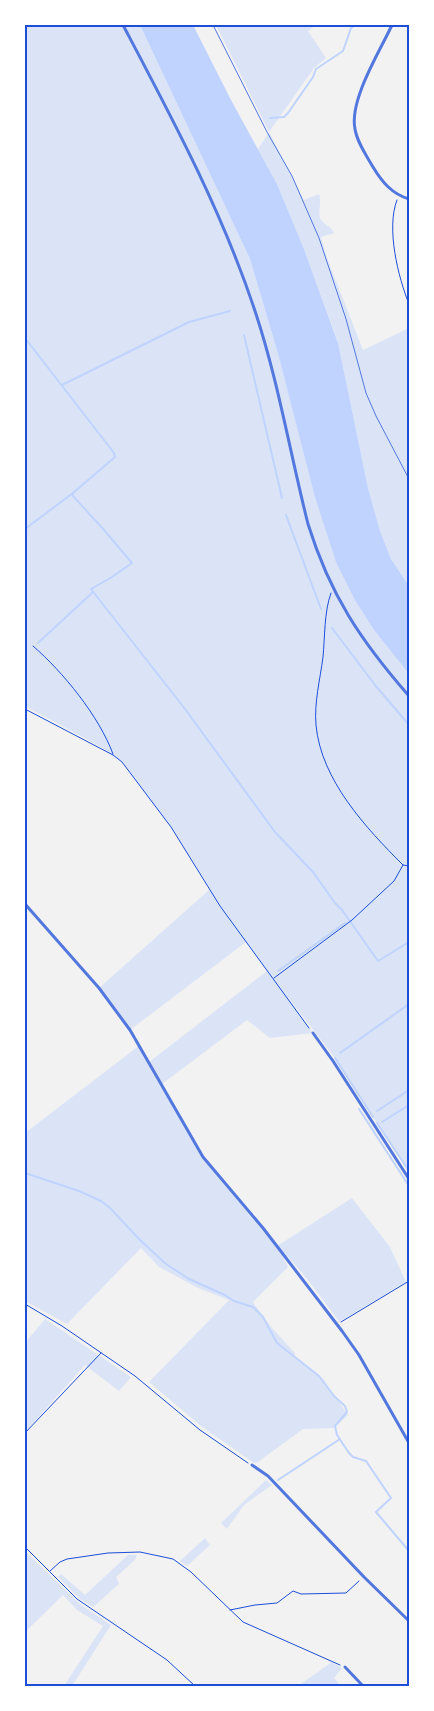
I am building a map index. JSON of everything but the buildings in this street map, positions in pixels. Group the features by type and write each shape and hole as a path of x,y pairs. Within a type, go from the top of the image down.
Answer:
{"street":[{"path":"123,25 168,110 205,187 242,273 268,354 308,524 333,588 351,623 389,674 409,696"},
{"path":"392,25 357,100 354,116 355,129 364,152 383,183 409,199"},
{"path":"25,904 67,950 116,1010 137,1040 203,1157 263,1228 360,1355 409,1443"},
{"path":"313,1033 409,1179"},
{"path":"252,1465 268,1476 409,1622"},
{"path":"345,1667 363,1686"}],"lane":[{"path":"213,25 267,132 292,176 319,238 346,319 366,393 409,479"}],"path":[{"path":"399,194 394,213 396,254 399,274 409,304"},
{"path":"333,588 327,606 316,712 316,727 320,743 326,763 349,804 364,824 403,865 409,866"},
{"path":"32,646 59,672 85,705 110,744 113,755"},
{"path":"25,709 113,755 127,768 171,827 220,906 313,1033"},
{"path":"274,979 348,924 394,881 403,865"},
{"path":"337,1324 409,1281"},
{"path":"25,1304 62,1326 135,1376 200,1430 252,1465"},
{"path":"25,1434 101,1352"},
{"path":"25,1547 77,1599 167,1660 195,1686"},
{"path":"50,1571 60,1562 76,1557 126,1552 140,1552 173,1559 183,1565 243,1622 345,1667"},
{"path":"230,1610 255,1605 277,1604 293,1592 301,1594 346,1593 364,1577"}],"shaded area":[{"path":"25,25 140,25 250,259 279,357 374,630 409,674 409,1171 335,1058 283,991 313,1033 270,1038 247,1020 162,1084 203,1157 277,1246 352,1198 390,1247 406,1282 337,1324 339,1321 295,1265 279,1249 288,1267 253,1302 271,1327 295,1353 294,1355 323,1379 348,1415 334,1428 303,1429 254,1463 201,1426 149,1382 229,1300 198,1288 159,1267 141,1248 67,1324 25,1301 25,1133 140,1045 149,1062 267,971 246,942 130,1030 99,988 210,889 171,827 122,762 101,747 25,706"},
{"path":"216,25 316,25 308,31 326,58 314,68 269,132"},
{"path":"269,132 304,200 319,194 320,218 334,233 321,237 327,258 363,350 409,328 409,586 391,559 380,531 368,488 337,339 304,249 277,184 258,149"},
{"path":"45,1319 131,1377 119,1391 85,1365 25,1432 25,1343"},
{"path":"266,1480 272,1485 244,1505 227,1529 221,1523"},
{"path":"205,1538 210,1545 187,1566 180,1561"},
{"path":"25,1551 81,1605 111,1625 72,1686 64,1686 103,1626 77,1610 63,1595 25,1632"},
{"path":"128,1555 137,1555 135,1560 116,1577 119,1584 93,1607 80,1599 58,1577 61,1574 85,1595"},
{"path":"332,1662 342,1668 334,1678 341,1686 298,1686"}],"water":[{"path":"140,25 193,25 277,184 304,249 338,343 368,488 380,531 391,559 409,586 409,674 374,630 355,600 336,562 315,497 279,357 250,259"}],"waterway":[{"path":"270,118 284,117 288,113 313,77 316,69 343,51 351,28 355,25"},
{"path":"62,385 189,322 230,311"},
{"path":"244,335 282,498"},
{"path":"25,338 114,453 115,457 73,493 73,496 132,563 91,589 185,709 275,832 313,872 378,961 409,942"},
{"path":"25,529 73,493"},
{"path":"286,515 321,609"},
{"path":"38,643 93,592"},
{"path":"332,628 375,685 409,725"},
{"path":"278,971 345,923"},
{"path":"340,1053 409,1004"},
{"path":"335,1058 373,1117"},
{"path":"377,1111 409,1090"},
{"path":"382,1122 409,1105"},
{"path":"359,1109 409,1186"},
{"path":"377,1123 409,1171"},
{"path":"25,1173 79,1191 101,1201 166,1264 189,1279 234,1301 253,1307 263,1317 277,1343 319,1376 334,1396 345,1406 347,1412 335,1426 337,1435 353,1457 366,1461 391,1498 376,1512 409,1551"},
{"path":"278,1480 340,1439"}]}
